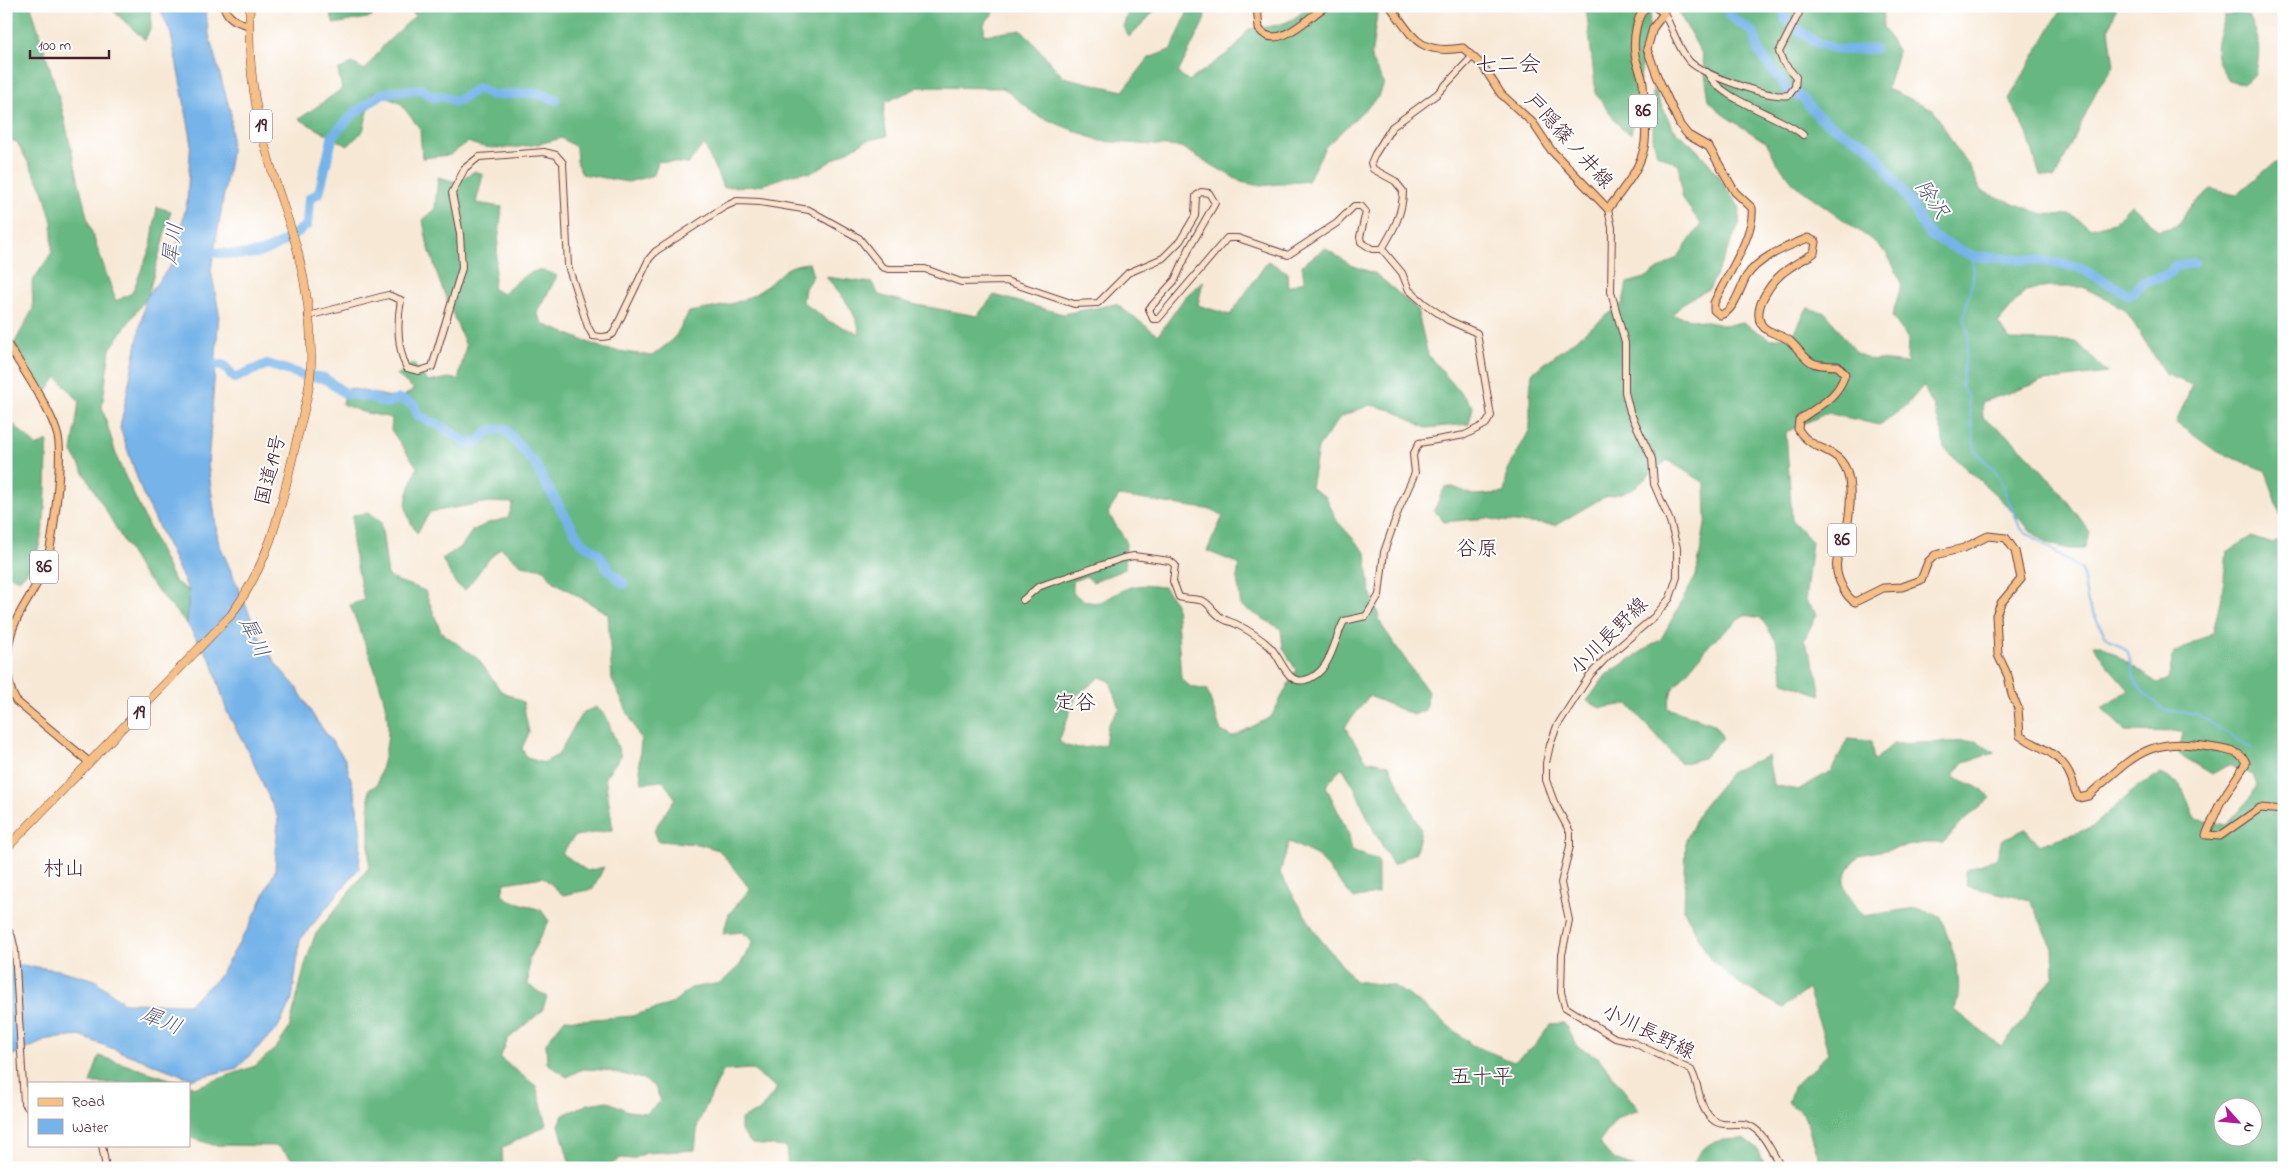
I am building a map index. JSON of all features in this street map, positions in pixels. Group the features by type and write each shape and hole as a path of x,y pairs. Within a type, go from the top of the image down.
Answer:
{"highway":[{"name":"国道19号","path":"6,849 230,615 259,571 268,550 280,510 310,379 308,316 295,243 271,167 258,115 250,63 250,6"}],"main road":[{"path":"224,6 226,12 238,23 249,25"},
{"path":"1257,6 1259,29 1268,37 1274,38 1284,34 1326,6"},
{"name":"戸隠篠ノ井線","path":"1390,6 1419,44 1431,49 1450,50 1463,48 1483,66 1501,94 1533,123 1552,150 1608,209 1632,176 1645,141 1643,82 1635,54 1635,42 1638,22 1642,10 1647,6"},
{"path":"1654,6 1664,13"},
{"name":"86","path":"1664,13 1653,28 1647,49 1657,76 1680,125 1688,135 1709,147 1722,165 1735,192 1752,208 1752,221 1741,252 1714,303 1714,310 1720,315 1727,312 1747,275 1764,259 1808,238 1813,239 1817,245 1814,252 1786,269 1777,278 1760,304 1760,319 1766,330 1790,341 1807,360 1818,365 1838,366 1845,374 1834,397 1799,420 1798,429 1807,440 1836,454 1844,463 1850,488 1846,533 1839,548 1835,567 1840,582 1850,600 1859,601 1882,588 1913,585 1921,580 1928,562 1935,555 1964,548 1988,536 2006,538 2015,550 2021,579 2001,603 1996,615 1998,655 2008,676 2012,695 2018,708 2020,736 2057,756 2071,776 2076,793 2080,798 2088,796 2136,754 2170,744 2187,744 2230,751 2240,755 2246,763 2220,803 2206,834 2220,836 2260,808 2284,810"},
{"name":"86","path":"6,342 40,398 55,427 59,442 54,521 46,563 12,627 7,658 9,688 16,701 89,762"}],"street":[{"path":"1664,13 1688,59 1707,72 1770,95 1789,95 1795,87 1796,77 1783,62 1779,52 1799,12 1797,6"},
{"path":"1382,249 1396,225 1402,207 1403,191 1395,181 1373,169 1371,163 1375,154 1392,127 1437,94 1472,57"},
{"path":"1707,72 1711,82 1756,110 1785,121 1804,135"},
{"path":"308,316 388,295 396,296 401,300 401,350 407,368 419,371 432,367 462,268 460,234 452,199 456,182 465,168 479,157 544,152 556,155 563,163 568,266 588,327 593,336 605,338 613,334 648,259 656,251 724,207 737,202 760,202 809,210 859,238 882,267 888,269 925,269 961,282 1006,281 1062,301 1083,305 1098,303 1105,298 1120,278 1134,269 1163,258 1180,241 1191,226 1195,216 1196,196 1201,192 1210,193 1215,203 1210,215 1190,247 1175,280 1149,309 1153,319 1158,320 1227,238 1238,238 1288,255 1337,223 1354,206 1361,206 1366,212 1360,237 1361,242 1372,249 1382,249"},
{"name":"小川長野線","path":"1608,209 1612,228 1611,292 1625,343 1624,392 1630,412 1652,459 1654,484 1670,521 1677,548 1677,577 1670,598 1654,616 1607,657 1590,675 1558,726 1550,745 1546,763 1546,780 1554,802 1570,832 1570,846 1561,883 1569,920 1562,955 1561,992 1565,1007 1577,1016 1615,1038 1632,1042 1690,1070 1696,1078 1704,1109 1710,1118 1718,1124 1751,1125 1758,1131 1782,1168"},
{"path":"1023,600 1038,588 1049,583 1123,558 1134,556 1170,561 1175,565 1173,581 1179,597 1204,602 1222,618 1236,624 1256,637 1272,649 1290,676 1298,680 1305,680 1319,671 1328,659 1344,621 1366,616 1376,603 1381,586 1384,552 1398,509 1415,473 1413,455 1419,443 1465,435 1486,424 1491,416 1477,333 1448,320 1425,304 1410,290 1402,273 1382,249"},
{"path":"6,926 12,937 15,950 24,1103 28,1108"},
{"path":"102,1146 106,1168"}],"green space":[{"path":"6,6 31,6 60,101 88,221 116,301 132,293 151,246 157,207 171,211 148,295 110,349 102,407 118,461 174,581 189,591 187,624 142,573 72,452 79,401 57,377 45,393 14,344 33,309 32,282 52,252 52,222 43,190 17,142 6,139"},
{"path":"108,6 150,6 151,26 145,40"},
{"path":"328,6 374,6 372,17 334,24"},
{"path":"409,6 999,6 984,24 984,35 1022,30 1063,77 1123,91 1149,58 1172,49 1190,6 1206,6 1204,21 1178,73 1189,81 1235,48 1249,29 1281,24 1295,18 1307,6 1378,6 1371,59 1384,83 1379,96 1325,147 1308,181 1260,186 1241,182 1181,147 1100,141 1038,116 1003,88 919,87 886,102 883,114 887,136 865,141 811,173 793,174 759,185 723,187 704,144 688,164 658,161 654,175 628,182 582,174 577,162 576,147 561,138 514,148 489,148 468,142 450,155 422,158 420,129 400,103 373,92 363,131 348,146 299,119 342,89 338,70 352,63 365,70 384,45 415,16"},
{"path":"1131,6 1160,6 1129,37 1123,26"},
{"path":"1586,6 1652,6 1631,134 1622,129 1596,94"},
{"path":"1675,6 1883,6 1883,27 1898,52 1887,89 1933,109 1958,152 1969,165 1981,191 2043,214 2071,215 2091,228 2114,222 2132,204 2158,231 2176,226 2191,206 2211,189 2236,195 2273,164 2284,160 2284,526 2266,471 2216,451 2176,423 2192,385 2165,374 2125,309 2083,287 2049,287 2025,291 1998,323 2010,340 2077,342 2107,373 2044,381 1982,402 1983,418 1998,428 2027,455 2067,502 2090,532 2084,549 2067,549 2047,543 2033,533 1995,494 1944,448 1942,432 1933,405 1923,386 1905,407 1879,425 1827,413 1786,432 1792,520 1812,542 1805,601 1817,614 1804,640 1816,669 1821,695 1784,682 1776,641 1761,618 1744,615 1711,643 1672,690 1667,708 1714,724 1723,738 1703,758 1681,764 1628,704 1600,708 1587,701 1606,675 1661,639 1696,576 1706,519 1705,483 1667,460 1632,490 1602,498 1556,525 1501,521 1487,518 1444,522 1434,510 1445,487 1453,487 1473,495 1504,493 1508,470 1530,429 1532,373 1623,303 1627,283 1645,278 1678,257 1701,224 1682,198 1679,165 1657,154 1653,138 1653,88 1673,129 1709,163 1740,208 1739,225 1710,288 1685,302 1672,315 1723,325 1744,323 1770,339 1793,336 1807,308 1826,313 1855,352 1869,359 1907,363 1908,339 1892,316 1902,283 1887,254 1876,243 1795,185 1776,161 1767,143 1722,114 1709,100 1702,54"},
{"path":"2063,6 2117,6 2109,29 2114,66 2097,90 2055,178 2040,176 2027,133 2009,99"},
{"path":"2238,13 2249,16 2257,38 2259,52 2255,75 2244,83 2229,81 2219,63 2216,49 2225,16"},
{"path":"475,171 483,175 476,203 502,207 493,289 503,294 528,274 541,271 549,272 557,276 537,313 543,324 605,349 652,356 674,339 689,312 743,300 767,286 782,272 800,264 809,263 813,276 805,288 803,302 828,321 860,334 852,311 826,277 872,283 879,295 917,305 977,316 994,295 1063,314 1116,304 1158,335 1185,297 1203,281 1198,305 1230,315 1268,261 1287,272 1288,287 1304,281 1302,265 1325,248 1351,265 1376,274 1417,309 1428,355 1473,407 1469,424 1426,428 1392,410 1370,405 1340,417 1318,448 1311,488 1326,497 1337,521 1366,553 1370,590 1382,626 1428,692 1425,710 1414,715 1369,696 1345,727 1366,760 1389,765 1421,830 1416,852 1393,865 1370,823 1354,786 1342,767 1326,786 1349,835 1352,851 1378,860 1378,893 1354,899 1318,856 1289,842 1280,873 1317,935 1355,981 1394,986 1421,1004 1472,1045 1514,1062 1535,1045 1551,1024 1564,1023 1578,1047 1598,1057 1639,1110 1617,1118 1599,1143 1613,1159 1636,1168 1458,1168 1411,1160 1402,1168 788,1168 786,1147 752,1144 741,1131 741,1119 760,1111 777,1088 751,1069 723,1071 698,1123 695,1150 646,1153 633,1159 621,1158 606,1168 571,1168 559,1125 563,1115 588,1104 607,1101 628,1111 647,1113 661,1101 655,1087 643,1079 604,1070 582,1069 567,1077 547,1063 546,1043 565,1019 582,1020 632,1016 671,1004 691,988 721,983 740,965 753,941 742,932 723,934 729,914 750,889 719,850 698,844 658,841 654,830 675,798 663,781 642,783 639,763 641,740 612,680 608,614 553,581 544,569 521,565 501,548 489,559 465,590 456,584 442,559 462,546 472,531 488,523 508,518 513,503 489,502 430,512 417,533 408,515 406,500 417,467 391,430 392,418 362,412 342,404 349,388 400,399 414,389 397,375 413,363 428,382 449,378 458,380 466,346 440,283 427,242 423,220 435,208 438,177 456,182","holes":["1119,496 1213,510 1223,516 1207,551 1239,564 1237,578 1241,606 1281,629 1283,648 1296,670 1271,717 1232,737 1221,731 1207,690 1191,687 1181,679 1176,603 1164,587 1143,585 1128,588 1099,602 1083,600 1073,593 1073,581 1086,576 1093,582 1125,569 1126,541 1108,513","1100,677 1110,681 1120,708 1108,725 1105,745 1080,748 1069,747 1059,741 1076,696"]},
{"path":"6,417 36,446 48,441 42,535 30,568 19,580 6,574"},
{"path":"369,513 381,522 388,576 425,591 441,632 478,659 501,691 523,702 529,733 522,748 527,758 543,763 558,755 582,713 596,707 606,716 621,756 605,777 613,830 575,836 562,853 587,871 604,867 593,889 563,895 543,877 505,883 502,893 507,899 541,910 549,921 529,958 528,985 547,997 542,1011 508,1039 500,1058 536,1086 547,1125 502,1148 503,1168 303,1168 277,1146 213,1145 190,1137 190,1085 196,1087 255,1066 276,1048 289,1029 305,965 315,935 369,867 369,789 377,785 385,754 388,724 378,680 350,605 364,600 352,543 353,515"},
{"path":"2284,536 2284,1168 1859,1168 1821,1163 1803,1113 1788,1103 1793,1087 1829,1053 1808,989 1783,1008 1737,982 1710,959 1684,910 1686,840 1702,808 1732,771 1768,756 1773,785 1798,790 1831,771 1848,739 1871,741 1874,761 1893,744 1976,741 1995,753 1964,762 1953,776 1983,790 1990,798 1962,822 1943,843 1923,843 1859,855 1846,873 1844,880 1847,892 1863,916 1916,908 1941,917 1958,974 1958,997 1955,1010 2001,1047 2026,1017 2035,999 2054,976 2053,948 2030,900 1966,886 1965,871 1997,858 2001,841 2025,829 2039,845 2091,828 2141,784 2160,774 2181,785 2195,819 2226,825 2251,797 2257,785 2253,775 2228,765 2212,774 2179,754 2183,732 2125,731 2102,708 2129,690 2106,664 2093,645 2102,645 2157,683 2168,680 2174,653 2213,633 2223,587 2227,552 2251,537 2272,544"},
{"path":"99,1056 179,1082 90,1082"},
{"path":"1744,1139 1758,1149 1766,1168 1689,1168 1701,1152 1711,1143"}],"water":[{"name":"犀川","path":"159,6 204,6 210,39 231,114 231,153 211,270 219,313 208,465 218,541 259,636 276,664 297,688 316,720 345,759 355,794 361,835 359,868 300,940 292,1000 277,1029 237,1068 192,1079 80,1036 49,1039 6,1058 6,963 59,970 95,980 124,1003 189,1004 218,978 250,925 275,871 278,818 250,755 227,712 212,662 187,624 189,591 142,492 120,428 146,298 173,262 187,202 191,138 171,34"}],"waterway":[{"name":"除沢","path":"1728,6 1730,16 1754,33 1759,52 1789,91 1802,98 1818,116 1842,132 1866,144 1876,154 1912,205 1924,228 1933,237 1973,256 2042,261 2078,267 2130,295 2142,283 2169,274 2175,266 2194,263"},
{"path":"1779,6 1784,11 1786,21 1817,43 1840,50 1874,49"},
{"path":"202,251 235,254 258,253 280,244 307,225 309,199 319,193 333,135 353,114 383,93 421,89 433,97 443,96 456,102 478,88 492,95 536,93 556,100"},
{"path":"1973,256 1973,279 1963,319 1969,334 1961,385 1968,396 1975,451 1997,473 2020,528 2082,570 2088,604 2105,635 2128,652 2135,681 2148,697 2164,710 2197,714 2251,748"},
{"path":"202,367 223,365 235,378 267,364 303,375 324,378 346,394 371,397 386,403 400,399 414,405 417,415 439,425 468,444 478,442 488,431 505,429 537,467 581,542 599,554 607,568 624,584"}],"district":[{"name":"七二会","path":"1508,66"},
{"name":"谷原","path":"1477,550"},
{"name":"定谷","path":"1075,704"},
{"name":"村山","path":"64,870"},
{"name":"五十平","path":"1482,1078"}]}
